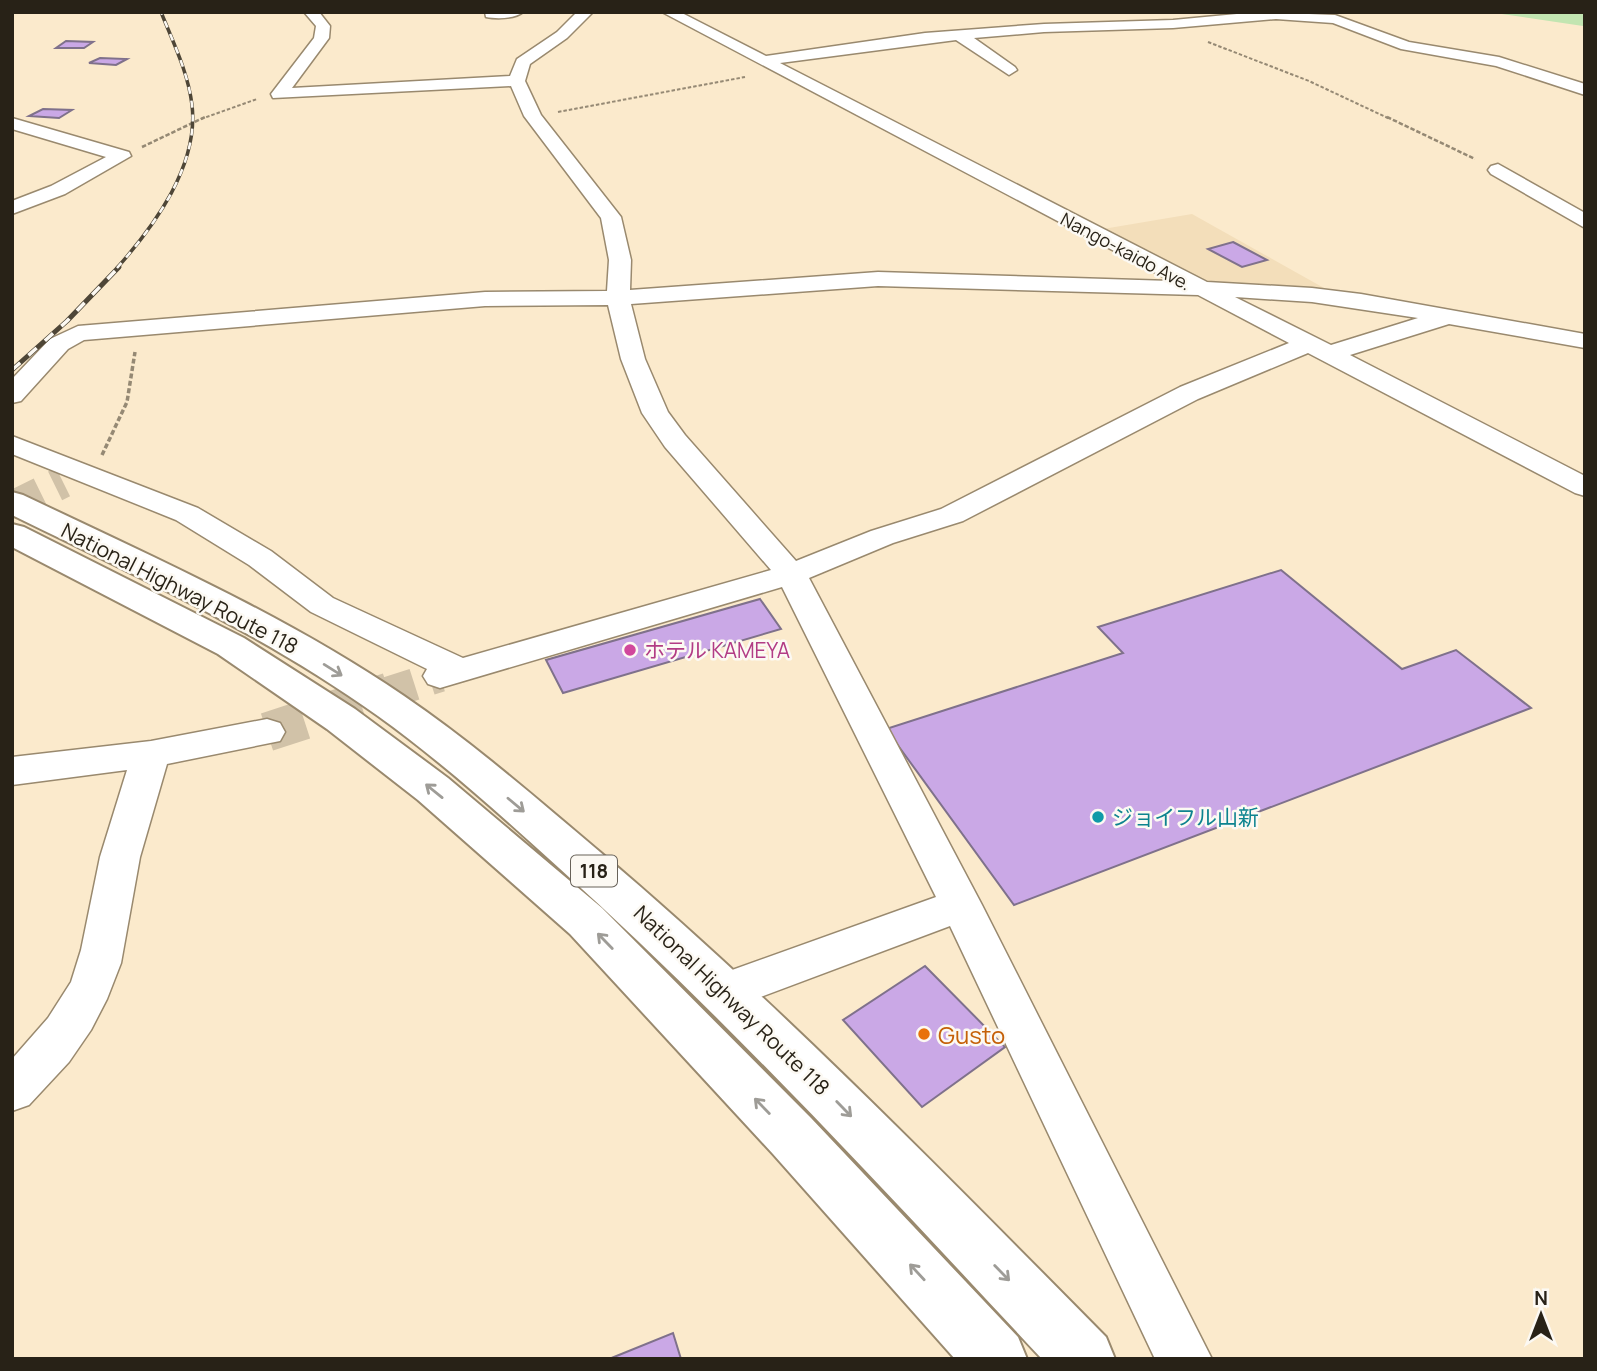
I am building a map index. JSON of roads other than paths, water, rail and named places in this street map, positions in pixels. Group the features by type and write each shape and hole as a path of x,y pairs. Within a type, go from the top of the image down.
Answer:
{"highway":[{"name":"National Highway Route 118","path":"12,502 256,623 389,705 461,759 625,898 817,1081 1084,1359"},
{"name":"National Highway Route 118","path":"12,534 231,646 341,719 433,789 586,921 792,1136 996,1359"}],"street":[{"path":"311,12 323,26 321,38 279,93 517,81"},
{"path":"491,14 516,12"},
{"path":"586,12 562,35 523,62 517,81 533,116 611,217 620,260 618,298 633,359 655,412 675,441 790,574 961,905 1184,1359"},
{"name":"Nango-kaido Ave.","path":"669,12 1585,487"},
{"path":"1236,12 1254,18"},
{"path":"774,66 833,50 959,35 1044,28 1173,24 1276,15 1335,19 1406,46 1499,62 1585,89"},
{"path":"959,35 1009,70"},
{"path":"12,123 122,156 58,190 12,208"},
{"path":"1498,170 1585,222"},
{"path":"12,395 59,344 78,333 485,299 618,298 878,279 1312,295 1585,341"},
{"path":"12,444 79,478 187,514 260,558 323,605 449,673 790,574 881,537 952,515 1189,393 1318,349 1448,317"},
{"path":"18,776 267,732"},
{"path":"12,1090 48,1054 74,1020 89,991 99,963 120,858 151,754"},
{"path":"723,992 961,905"}],"tunnel":[{"path":"12,507 63,482"},
{"path":"384,694 440,676"},
{"path":"267,732 389,692"}],"railway":[{"path":"117,268 159,213 171,193 189,150 192,127 190,93 180,57 161,12"},
{"path":"12,370 67,321 119,267"}],"place":[{"name":"ホテル KAMEYA","path":"630,650"},
{"name":"ジョイフル山新","path":"1098,817"},
{"name":"Gusto","path":"924,1034"}]}
